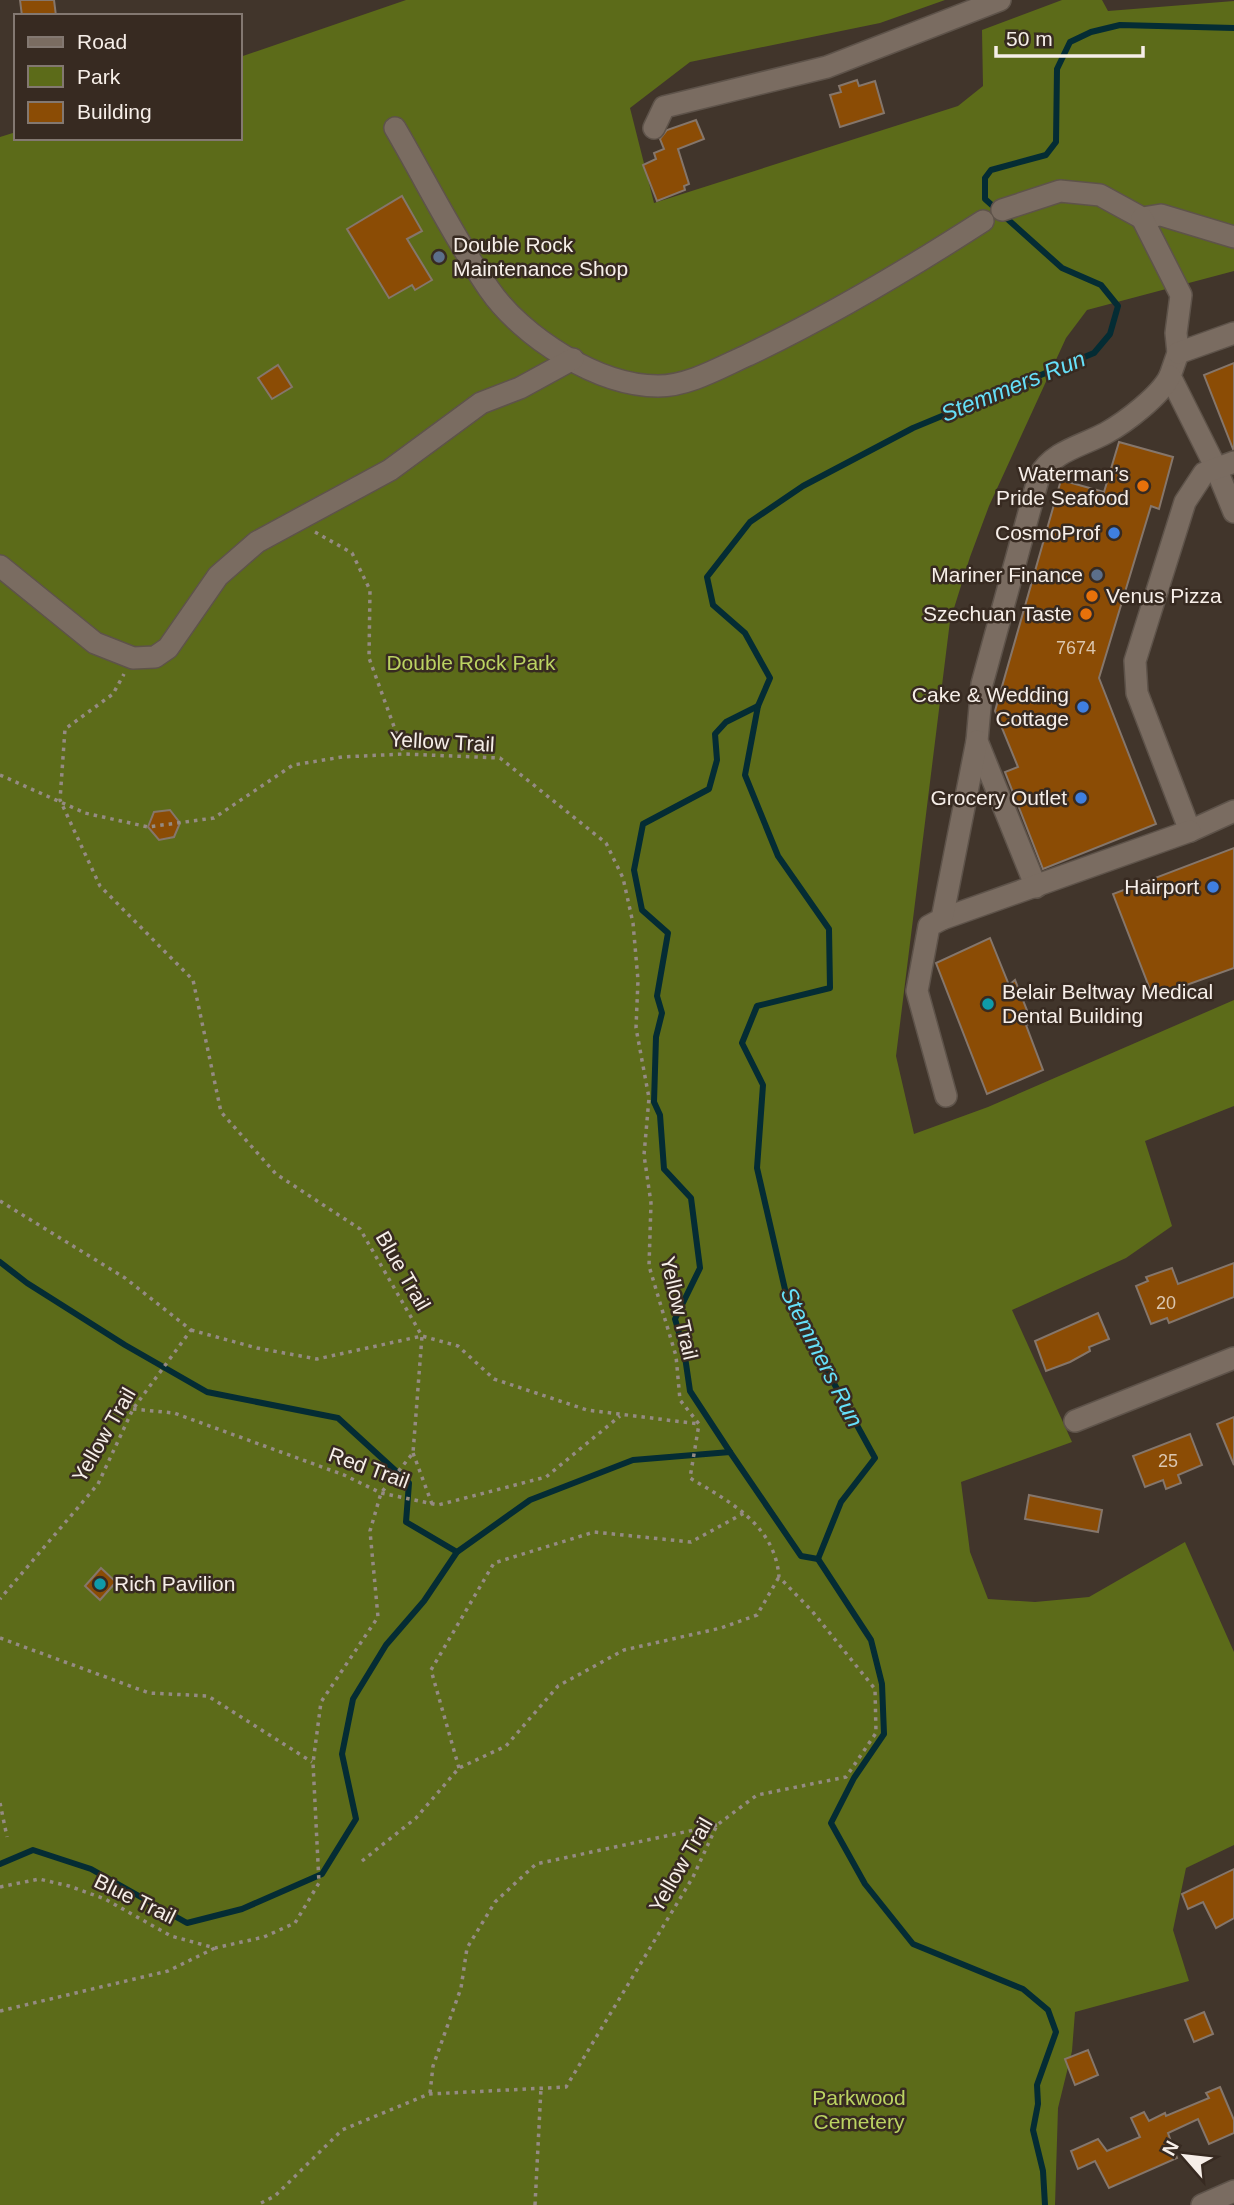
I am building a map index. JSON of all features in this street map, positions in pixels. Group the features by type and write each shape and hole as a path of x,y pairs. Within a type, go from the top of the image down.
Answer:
{"street":[{"path":"654,128 664,107 827,67 1000,0"},
{"path":"395,128 489,290 528,329 592,371 617,380 658,386 685,381 773,342 889,281 983,221"},
{"path":"942,919 977,741 982,684 1043,469 1047,462 1058,455 1108,432 1163,390 1178,353 1176,333 1181,295 1142,218 1100,195 1060,191 1002,210"},
{"path":"1142,218 1161,215 1234,237"},
{"path":"1178,353 1234,333"},
{"path":"0,566 95,643 133,658 155,657 168,648 218,576 236,559 294,521 390,470 481,403 520,388 573,359"},
{"path":"1170,376 1225,465 1234,512"},
{"path":"1190,831 1137,693 1135,661 1185,502 1204,473 1225,465"},
{"path":"977,741 1036,887"},
{"path":"946,1096 917,991 929,926 942,919 1190,831 1234,811"},
{"path":"1075,1421 1234,1358"},
{"path":"1202,2205 1234,2191"}],"path":[{"path":"294,521 352,553 370,590 369,658 404,754"},
{"name":"Blue Trail","path":"0,2011 168,1971 215,1948 264,1937 295,1923 319,1883 313,1763 321,1702 378,1617 370,1531 381,1493 413,1453 422,1336 360,1229 276,1174 221,1112 192,980 100,886 60,800 65,729 113,694 133,658"},
{"name":"Yellow Trail","path":"0,775 85,813 148,828 214,818 293,765 342,757 404,754 500,758 606,842 623,878 633,923 638,980 636,1028 649,1098 644,1156 651,1203 649,1266 676,1356 680,1400 699,1424 690,1478 746,1511 777,1558 779,1577 812,1611 875,1689 876,1733 846,1777 757,1795 717,1825 693,1877 566,2087 429,2094 342,2130 275,2196 257,2205"},
{"path":"0,1201 125,1278 191,1331 257,1348 317,1359 422,1336 458,1346 494,1378 587,1409 620,1416 699,1424"},
{"name":"Yellow Trail","path":"0,1600 99,1484 133,1409 191,1331"},
{"name":"Red Trail","path":"133,1409 174,1413 323,1467 381,1493 438,1505 547,1477 620,1416"},
{"path":"413,1453 432,1504"},
{"path":"459,1768 431,1670 494,1563 594,1532 691,1542 746,1511"},
{"path":"362,1861 416,1818 459,1768 506,1746 558,1686 624,1650 721,1629 757,1615 779,1577"},
{"path":"0,1638 149,1693 208,1696 313,1763"},
{"path":"0,1803 7,1837"},
{"path":"429,2094 433,2066 461,1987 467,1948 495,1902 536,1864 717,1825"},
{"name":"Blue Trail","path":"0,1887 39,1879 69,1886 105,1899 171,1936 215,1948"},
{"path":"536,2205 541,2088"}],"green space":[{"name":"Double Rock Park","path":"406,0 945,0 880,23 690,62 630,108 654,203 958,106 983,86 982,30 1062,0 1102,0 1108,11 1234,1 1234,271 1087,310 1066,338 989,506 950,621 896,1056 914,1134 988,1107 1234,1000 1234,1106 1145,1141 1172,1226 1126,1258 1012,1310 1072,1442 961,1482 970,1552 988,1599 1035,1602 1089,1597 1185,1542 1234,1652 1234,1845 1186,1868 1173,1930 1189,1981 1075,2012 1072,2051 1058,2108 1055,2205 0,2205 0,137 14,133 14,140 242,140 242,56"}],"building":[{"path":"20,0 54,0 56,14 22,14"},
{"path":"857,80 859,86 875,81 884,113 840,127 830,95 841,92 839,86"},
{"path":"696,120 704,139 678,149 689,184 684,186 685,190 657,201 643,165 656,159 654,153 664,149 660,139 667,130"},
{"path":"402,196 422,231 407,239 432,280 415,290 412,285 389,298 347,229"},
{"path":"1234,363 1234,448 1233,449 1204,375"},
{"path":"278,365 292,387 272,399 258,378"},
{"path":"1119,442 1173,457 1159,509 1151,506 1099,678 1156,824 1043,869 1005,772 1018,767 995,711 1061,480 1104,492"},
{"path":"170,810 180,823 174,837 159,840 148,827 154,812"},
{"path":"1234,848 1234,968 1153,997 1113,894"},
{"name":"Belair Beltway Medical Dental Building","path":"990,938 1009,985 1015,980 1032,1023 1026,1025 1043,1070 987,1094 936,963"},
{"path":"1234,1263 1234,1297 1169,1323 1167,1318 1151,1324 1136,1286 1148,1281 1146,1277 1172,1268 1178,1284"},
{"path":"1098,1313 1109,1339 1089,1347 1090,1351 1070,1362 1046,1371 1035,1341"},
{"path":"1234,1417 1234,1465 1217,1424"},
{"path":"1190,1434 1202,1465 1178,1475 1181,1483 1166,1489 1163,1480 1145,1487 1133,1456"},
{"path":"1029,1495 1102,1510 1098,1532 1025,1519"},
{"name":"Rich Pavilion","path":"101,1568 116,1582 100,1600 85,1586"},
{"path":"1234,1869 1234,1918 1216,1928 1203,1902 1188,1909 1182,1894"},
{"path":"1204,2012 1213,2034 1194,2042 1185,2020"},
{"path":"1088,2050 1098,2075 1075,2085 1065,2059"},
{"path":"1220,2087 1234,2120 1234,2133 1209,2144 1198,2119 1168,2133 1177,2158 1109,2188 1095,2161 1078,2169 1071,2151 1098,2139 1107,2151 1140,2137 1131,2118 1144,2112 1149,2121 1165,2113 1166,2116 1209,2098 1206,2093"}],"waterway":[{"name":"Stemmers Run","path":"818,1559 841,1502 875,1458 787,1298 757,1168 763,1085 742,1043 757,1006 830,988 829,929 778,856 745,775 758,706 770,678 745,633 713,605 707,577 750,522 803,486 913,428 1094,353 1110,334 1118,306 1101,285 1062,268 985,199 985,178 991,170 1046,155 1056,142 1057,69 1070,42 1091,32 1120,25 1234,28"},
{"name":"Stemmers Run","path":"730,1452 690,1391 684,1350 675,1319 700,1268 691,1198 664,1169 660,1115 654,1102 656,1037 662,1013 657,996 668,933 642,910 634,870 643,824 709,789 717,760 715,734 726,722 758,706"},
{"path":"0,1262 27,1283 125,1345 207,1392 338,1418 409,1483 406,1522 457,1552"},
{"name":"Stemmers Run","path":"0,1864 33,1850 91,1869 187,1923 242,1909 322,1874 356,1819 342,1754 353,1699 386,1645 424,1601 457,1552 530,1500 633,1460 730,1452 801,1556 818,1559"},
{"path":"818,1559 871,1640 882,1684 884,1734 854,1778 831,1823 865,1884 913,1944 1023,1989 1048,2010 1056,2032 1037,2085 1038,2104 1033,2130 1043,2171 1045,2205"}],"place":[{"name":"Double Rock Maintenance Shop","path":"439,257"},
{"name":"Waterman’s Pride Seafood","path":"1143,486"},
{"name":"CosmoProf","path":"1114,533"},
{"name":"Mariner Finance","path":"1097,575"},
{"name":"Venus Pizza","path":"1092,596"},
{"name":"Szechuan Taste","path":"1086,614"},
{"name":"Cake & Wedding Cottage","path":"1083,707"},
{"name":"Grocery Outlet","path":"1081,798"},
{"name":"Hairport","path":"1213,887"},
{"name":"Belair Beltway Medical Dental Building","path":"988,1004"},
{"name":"Rich Pavilion","path":"100,1584"}],"park label":[{"name":"Parkwood Cemetery","path":"859,2110"}]}
